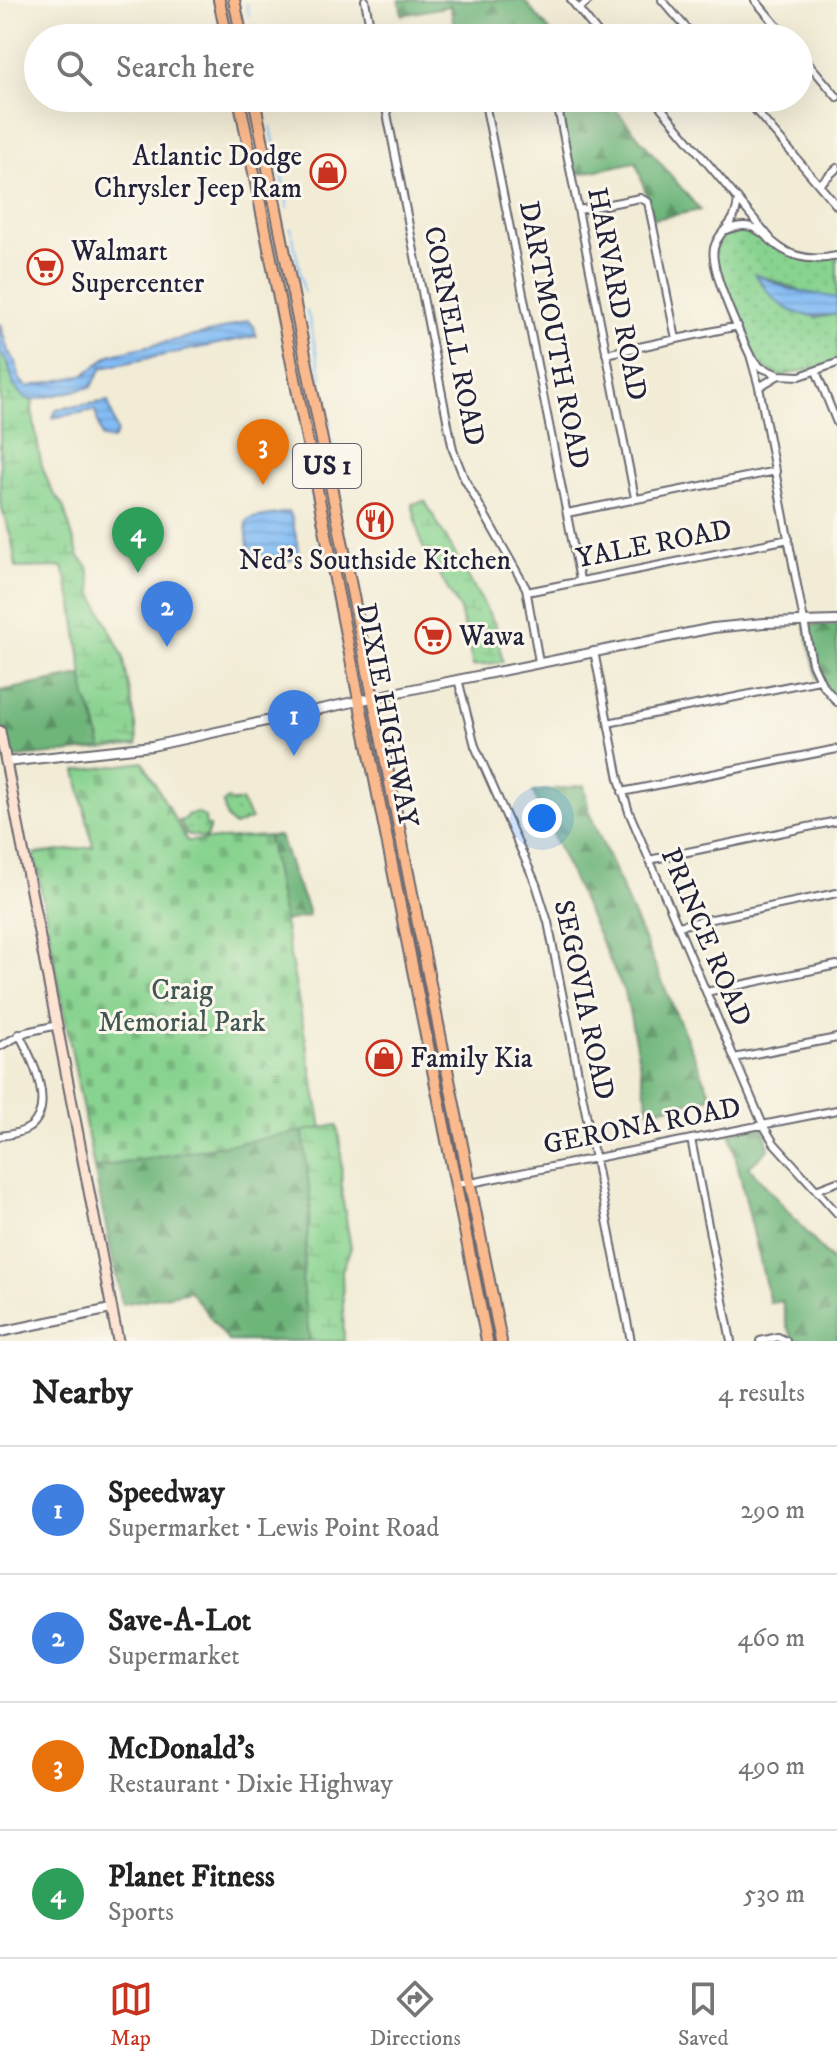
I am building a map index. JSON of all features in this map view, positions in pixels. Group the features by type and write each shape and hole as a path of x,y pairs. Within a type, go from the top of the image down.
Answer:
{"main road":[{"path":"219,0 224,24"},
{"path":"234,0 239,24"},
{"name":"DIXIE HIGHWAY","path":"242,112 486,1335"},
{"name":"DIXIE HIGHWAY","path":"257,112 424,951"},
{"path":"0,731 3,763 58,1025 118,1341"},
{"path":"411,954 424,951"},
{"name":"US 1","path":"424,951 501,1341"},
{"path":"486,1335 498,1328"}],"street":[{"path":"365,0 369,24"},
{"path":"571,0 591,24"},
{"path":"579,9 589,0"},
{"path":"662,0 683,24"},
{"path":"755,0 775,24"},
{"path":"813,69 837,97"},
{"name":"CORNELL ROAD","path":"387,112 453,450 464,478 527,592 539,662"},
{"name":"DARTMOUTH ROAD","path":"487,112 580,580"},
{"name":"HARVARD ROAD","path":"559,112 635,498"},
{"path":"665,112 770,238"},
{"path":"757,112 837,206"},
{"path":"819,185 837,168"},
{"path":"254,173 268,170"},
{"path":"579,210 640,198 648,202 676,339"},
{"path":"738,199 735,215 716,242 713,261 750,355 759,387 812,663 819,680 837,702"},
{"path":"727,230 750,226 762,231 781,249 798,256 816,259 837,256"},
{"path":"606,354 738,326"},
{"path":"750,355 760,367 779,375 800,376 837,363"},
{"path":"816,371 837,423"},
{"path":"759,387 779,375"},
{"path":"307,441 322,438"},
{"path":"567,513 776,471"},
{"name":"YALE ROAD","path":"527,592 789,539"},
{"path":"3,763 152,746 458,679 713,628 837,621"},
{"name":"PRINCE ROAD","path":"594,651 622,792 734,1058 774,1143 837,1213"},
{"name":"SEGOVIA ROAD","path":"458,679 475,746 543,903 631,1341"},
{"path":"608,723 819,680"},
{"path":"622,792 837,749"},
{"path":"649,860 837,821"},
{"path":"678,926 837,893"},
{"path":"706,992 837,965"},
{"path":"0,1046 19,1034 58,1025"},
{"path":"0,1136 27,1130 39,1118 43,1105 34,1062 19,1034"},
{"path":"734,1058 837,1038"},
{"name":"GERONA ROAD","path":"456,1183 471,1183 837,1110"},
{"path":"691,1139 731,1341"},
{"path":"816,1190 837,1182"},
{"path":"0,1332 111,1309"},
{"path":"760,1341 778,1337 786,1341"}],"green space":[{"path":"399,0 524,0 544,24 454,24 450,6 402,15"},
{"path":"559,112 618,112 700,210 654,219 636,162 573,175"},
{"path":"742,228 760,232 775,245 822,261 837,254 837,298 815,296 755,275 816,318 837,314 837,363 780,376 755,364 712,257 722,235"},
{"path":"0,353 20,393 33,400 41,463 51,489 63,506 79,557 88,567 93,594 123,656 137,745 102,749 95,718 86,698 73,604 63,567 16,568 12,540 0,502"},
{"path":"425,501 496,626 503,662 473,666 460,610 421,543 412,504"},
{"path":"805,625 837,625 837,694 832,699 818,680"},
{"path":"82,675 102,749 9,758 0,716 0,691"},
{"name":"Craig Memorial Park","path":"143,762 187,841 268,836 322,1128 94,1168 34,854 93,847 76,771"},
{"path":"584,785 589,812 712,1097 649,1111 626,996 533,792"},
{"path":"228,799 241,801 251,819 234,826 227,819 223,803"},
{"path":"198,813 205,818 206,826 210,826 206,838 186,834 179,821 187,815"},
{"path":"268,836 279,836 309,916 284,921"},
{"path":"763,1124 769,1149 749,1167 837,1267 837,1341 795,1341 787,1327 782,1301 770,1303 730,1133"},
{"path":"337,1125 342,1196 351,1248 342,1270 344,1341 310,1341 302,1284 311,1203 303,1131"},
{"path":"303,1131 311,1203 302,1284 310,1341 228,1341 190,1291 122,1304 94,1168"}],"water":[{"path":"755,274 789,289 837,298 837,314 810,315 788,309 771,296"},
{"path":"248,320 254,326 256,336 102,368 91,387 33,400 25,398 14,386 8,363 0,353 0,323 20,380 27,387 84,375 110,355 217,331"},
{"path":"108,401 117,432 113,440 102,438 95,410 52,418 57,409"},
{"path":"288,512 300,555 291,560 256,565 248,547 246,522"}],"waterway":[{"path":"247,4 249,16"},
{"path":"271,127 276,152"},
{"path":"280,167 288,208"},
{"path":"291,228 304,292"},
{"path":"307,310 322,379"},
{"path":"323,389 331,428"},
{"path":"334,444 340,476"}],"place":[{"name":"Atlantic Dodge Chrysler Jeep Ram","path":"328,172"},
{"name":"Walmart Supercenter","path":"45,267"},
{"name":"McDonald's","path":"263,485"},
{"name":"Ned's Southside Kitchen","path":"375,521"},
{"name":"Planet Fitness","path":"138,573"},
{"name":"Wawa","path":"433,636"},
{"name":"Save-A-Lot","path":"167,647"},
{"name":"Speedway","path":"294,756"},
{"name":"Family Kia","path":"384,1058"}]}
